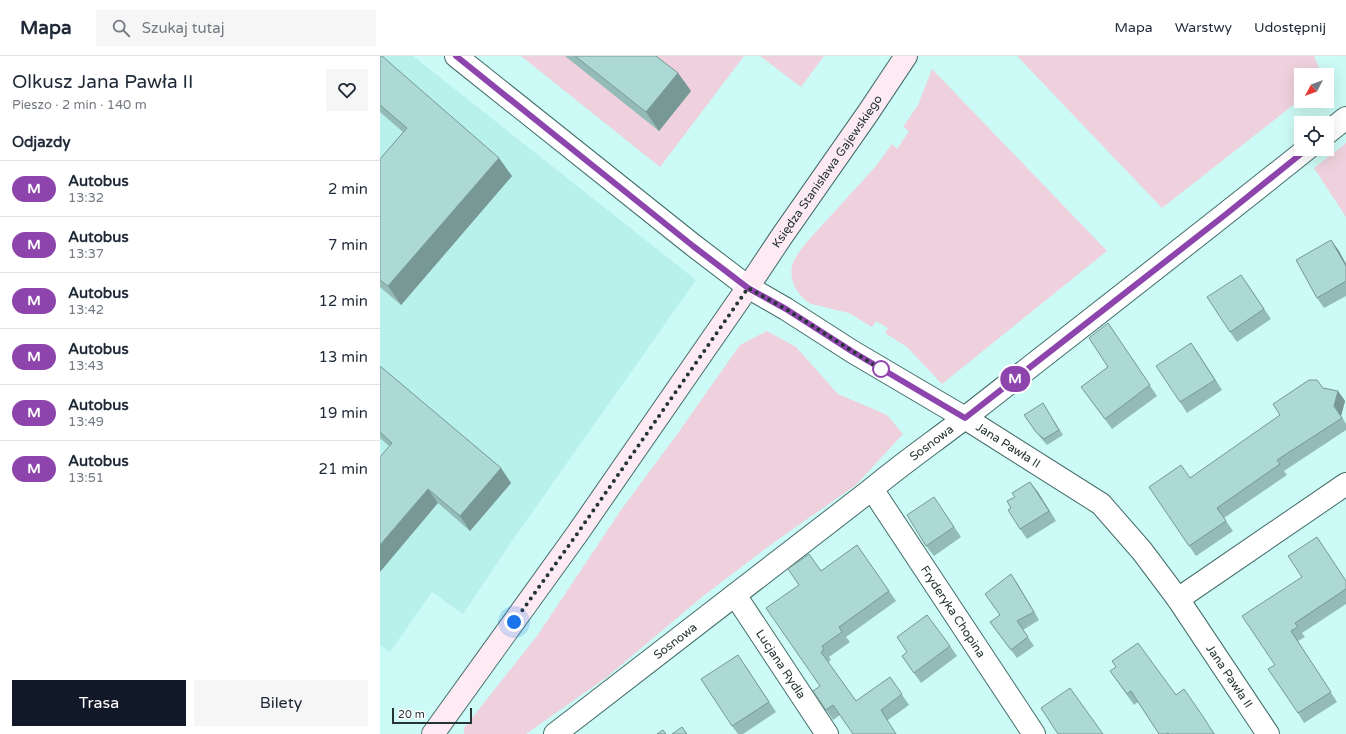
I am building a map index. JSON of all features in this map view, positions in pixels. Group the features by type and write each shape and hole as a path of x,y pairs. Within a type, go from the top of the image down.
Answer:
{"street":[{"name":"Jana Pawła II","path":"456,56 693,246 748,288 786,309 853,352 965,418 1101,504 1142,551 1178,599 1268,734"},
{"name":"Księdza Stanisława Gajewskiego","path":"433,734 577,534 748,288 906,56"},
{"path":"1334,127 1346,118"},
{"name":"Sosnowa","path":"555,734 872,489 902,464 965,418 1225,215 1297,156"},
{"path":"1178,599 1346,484"},
{"name":"Fryderyka Chopina","path":"872,489 1034,734"},
{"name":"Lucjana Rydla","path":"735,595 827,734"}],"shaded area":[{"path":"380,56 413,56 696,280 512,541 463,614 432,592 390,652 380,645"},
{"path":"521,56 744,56 660,167"},
{"path":"760,56 824,56 801,87"},
{"path":"1017,56 1314,56 1319,68 1294,68 1294,104 1162,208"},
{"path":"932,69 1107,251 942,384 907,347 885,333 888,328 876,321 872,327 849,313 811,304 806,301 798,293 793,283 791,272 794,260 805,244 876,166 892,144 897,149 909,131 903,127 918,105"},
{"path":"1346,143 1346,217 1314,168 1329,156 1334,156 1334,152"},
{"path":"767,331 796,347 838,394 887,415 903,434 856,485 773,543 702,597 607,677 526,734 464,734 464,728 537,636 621,510 740,345"}],"building":[{"path":"380,56 382,56 499,158 388,286 380,280 380,159 407,128 380,105"},
{"path":"575,56 656,56 678,73 646,112"},
{"path":"1331,240 1346,266 1346,281 1317,298 1296,260"},
{"path":"1241,275 1264,309 1230,332 1207,297"},
{"path":"1108,323 1150,385 1105,419 1081,387 1108,367 1089,338"},
{"path":"1191,343 1215,380 1180,402 1156,366"},
{"path":"380,366 501,468 460,516 428,489 380,545 380,457 392,443 380,432"},
{"path":"1309,380 1317,380 1323,388 1338,391 1334,406 1342,418 1277,460 1280,464 1217,508 1226,521 1189,546 1149,487 1181,465 1190,478 1280,415 1273,404"},
{"path":"1043,403 1059,430 1044,439 1036,432 1024,415"},
{"path":"1030,482 1049,511 1020,529 1008,510 1011,508 1007,501 1015,497 1012,493"},
{"path":"934,497 954,527 926,546 907,515"},
{"path":"1317,537 1346,581 1346,589 1295,623 1298,627 1291,631 1331,692 1298,713 1268,669 1275,665 1242,616 1302,577 1288,556"},
{"path":"857,545 889,591 839,627 842,632 822,646 824,650 821,652 856,701 890,677 902,694 881,710 896,734 853,734 833,705 826,710 813,691 820,686 766,608 799,585 788,569 809,554 821,571"},
{"path":"1011,574 1034,612 1017,621 1028,637 1011,650 990,622 1000,615 985,594"},
{"path":"927,615 950,646 914,673 902,656 907,652 897,637"},
{"path":"1138,643 1176,695 1184,689 1214,734 1159,734 1131,691 1127,694 1110,671 1116,667 1112,661"},
{"path":"738,655 769,702 732,726 701,679"},
{"path":"1070,688 1103,734 1058,734 1041,708"},
{"path":"682,727 687,734 672,734"},
{"path":"663,730 666,734 657,734"}],"bus line":[{"name":"M","path":"456,56 693,246 748,288 786,309 853,352 965,418 1298,156"}],"route":[{"path":"514,622 748,288 786,309 882,370 881,369"}]}
